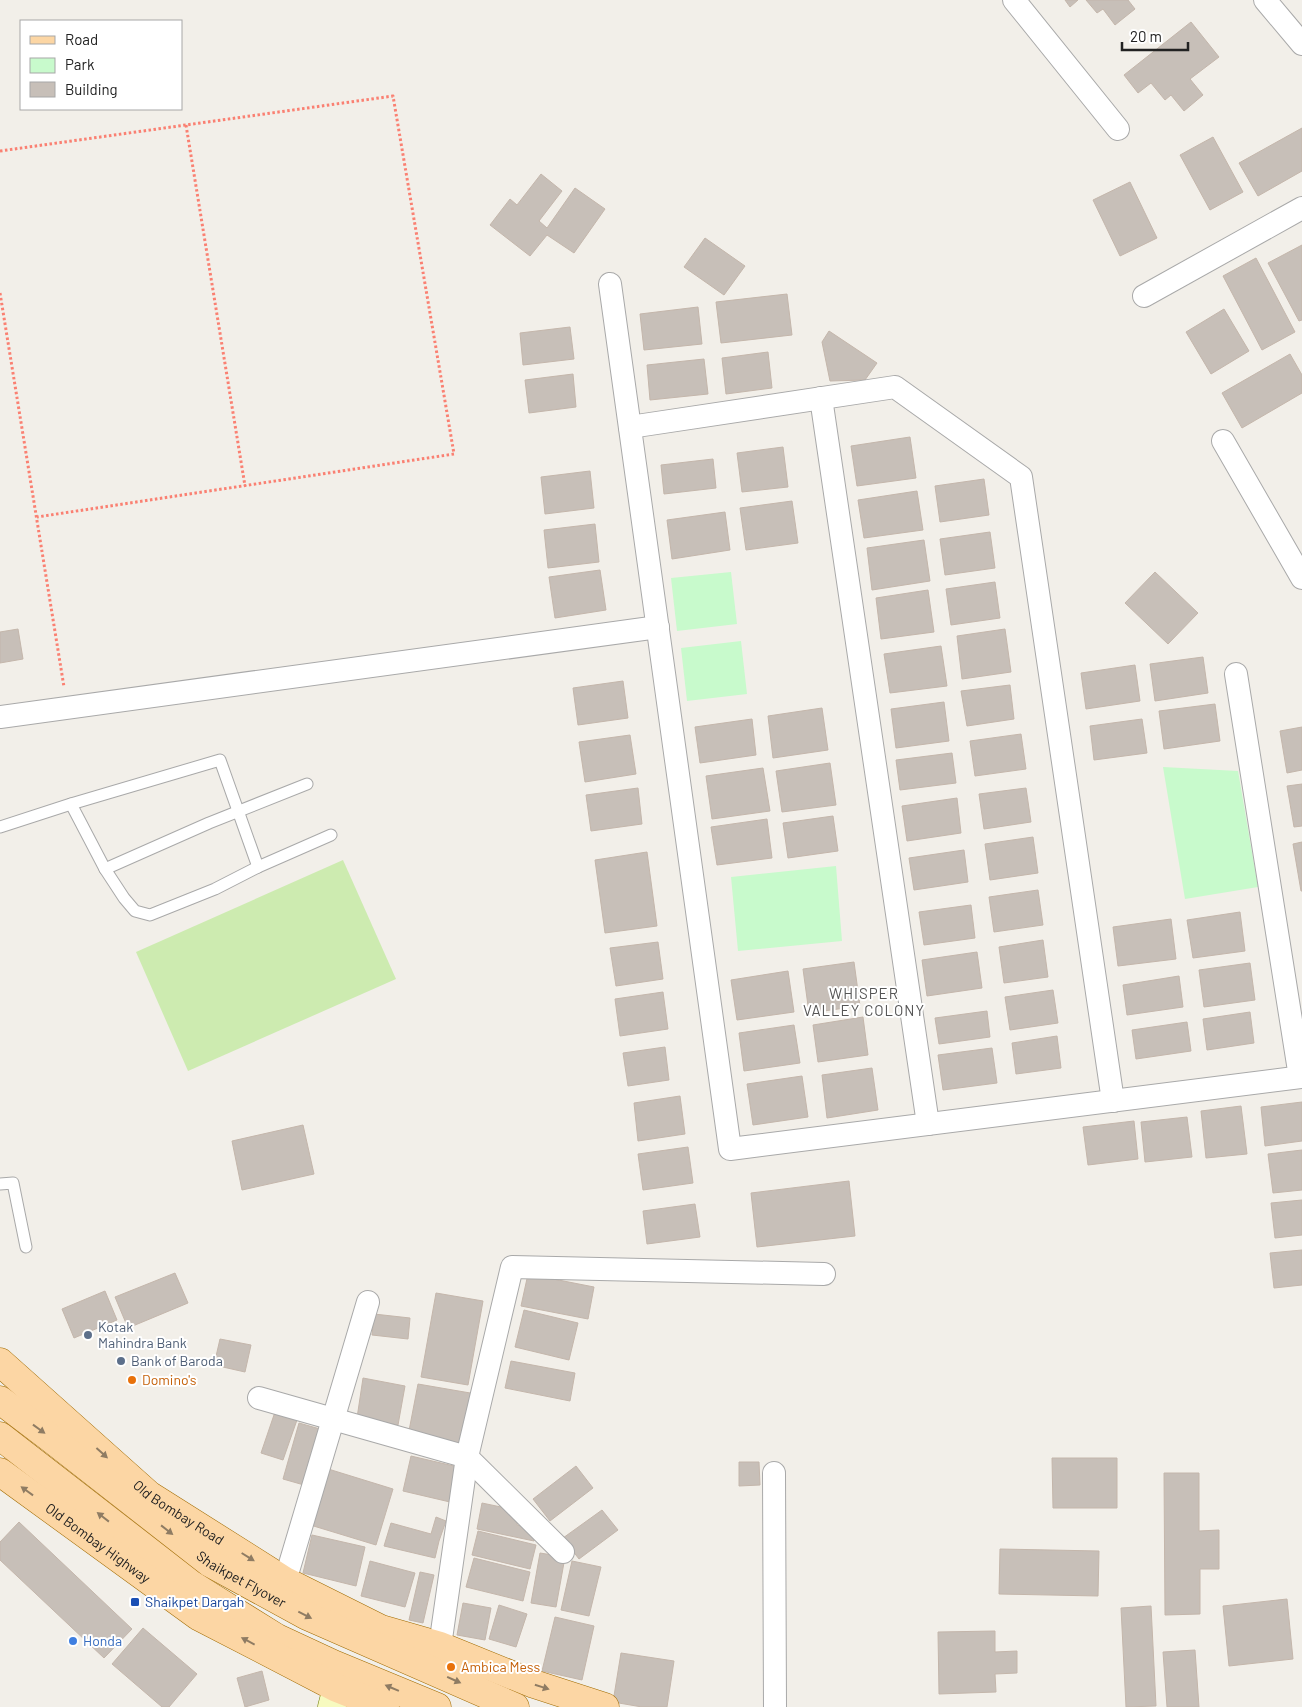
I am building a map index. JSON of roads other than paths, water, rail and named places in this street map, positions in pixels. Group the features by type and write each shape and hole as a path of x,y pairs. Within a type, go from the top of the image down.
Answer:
{"main road":[{"name":"Old Bombay Road","path":"1,1362 149,1495 285,1581 381,1629 440,1646"},
{"name":"Shaikpet Flyover","path":"0,1400 210,1563 306,1616 515,1707"},
{"name":"Shaikpet Flyover","path":"0,1436 192,1585 277,1638 332,1664 437,1707"},
{"name":"Old Bombay Highway","path":"0,1472 198,1616 335,1698 385,1707"},
{"path":"440,1646 534,1684 605,1707"}],"street":[{"path":"1014,0 1118,129"},
{"path":"1266,0 1302,44"},
{"path":"1144,296 1302,208"},
{"path":"610,284 730,1149 1301,1077 1236,674"},
{"path":"630,427 894,387 1021,477 1114,1101"},
{"path":"821,398 928,1124"},
{"path":"1223,441 1302,578"},
{"path":"0,717 658,627"},
{"path":"440,1646 467,1457 512,1267 824,1274"},
{"path":"285,1581 368,1302"},
{"path":"259,1398 467,1457 563,1552"},
{"path":"774,1473 776,1707"}],"lane":[{"path":"0,827 220,760 258,867"},
{"path":"105,869 209,823 307,784"},
{"path":"71,804 105,869 124,898 135,911 150,915 215,890 258,867 331,835"},
{"path":"0,1184 13,1183 26,1247"}],"place":[{"name":"Kotak Mahindra Bank","path":"88,1335"},
{"name":"Bank of Baroda","path":"121,1361"},
{"name":"Domino's","path":"132,1380"},
{"name":"Shaikpet Dargah","path":"135,1602"},
{"name":"Honda","path":"73,1641"},
{"name":"Ambica Mess","path":"451,1667"}],"district":[{"name":"WHISPER VALLEY COLONY","path":"864,1002"}]}
